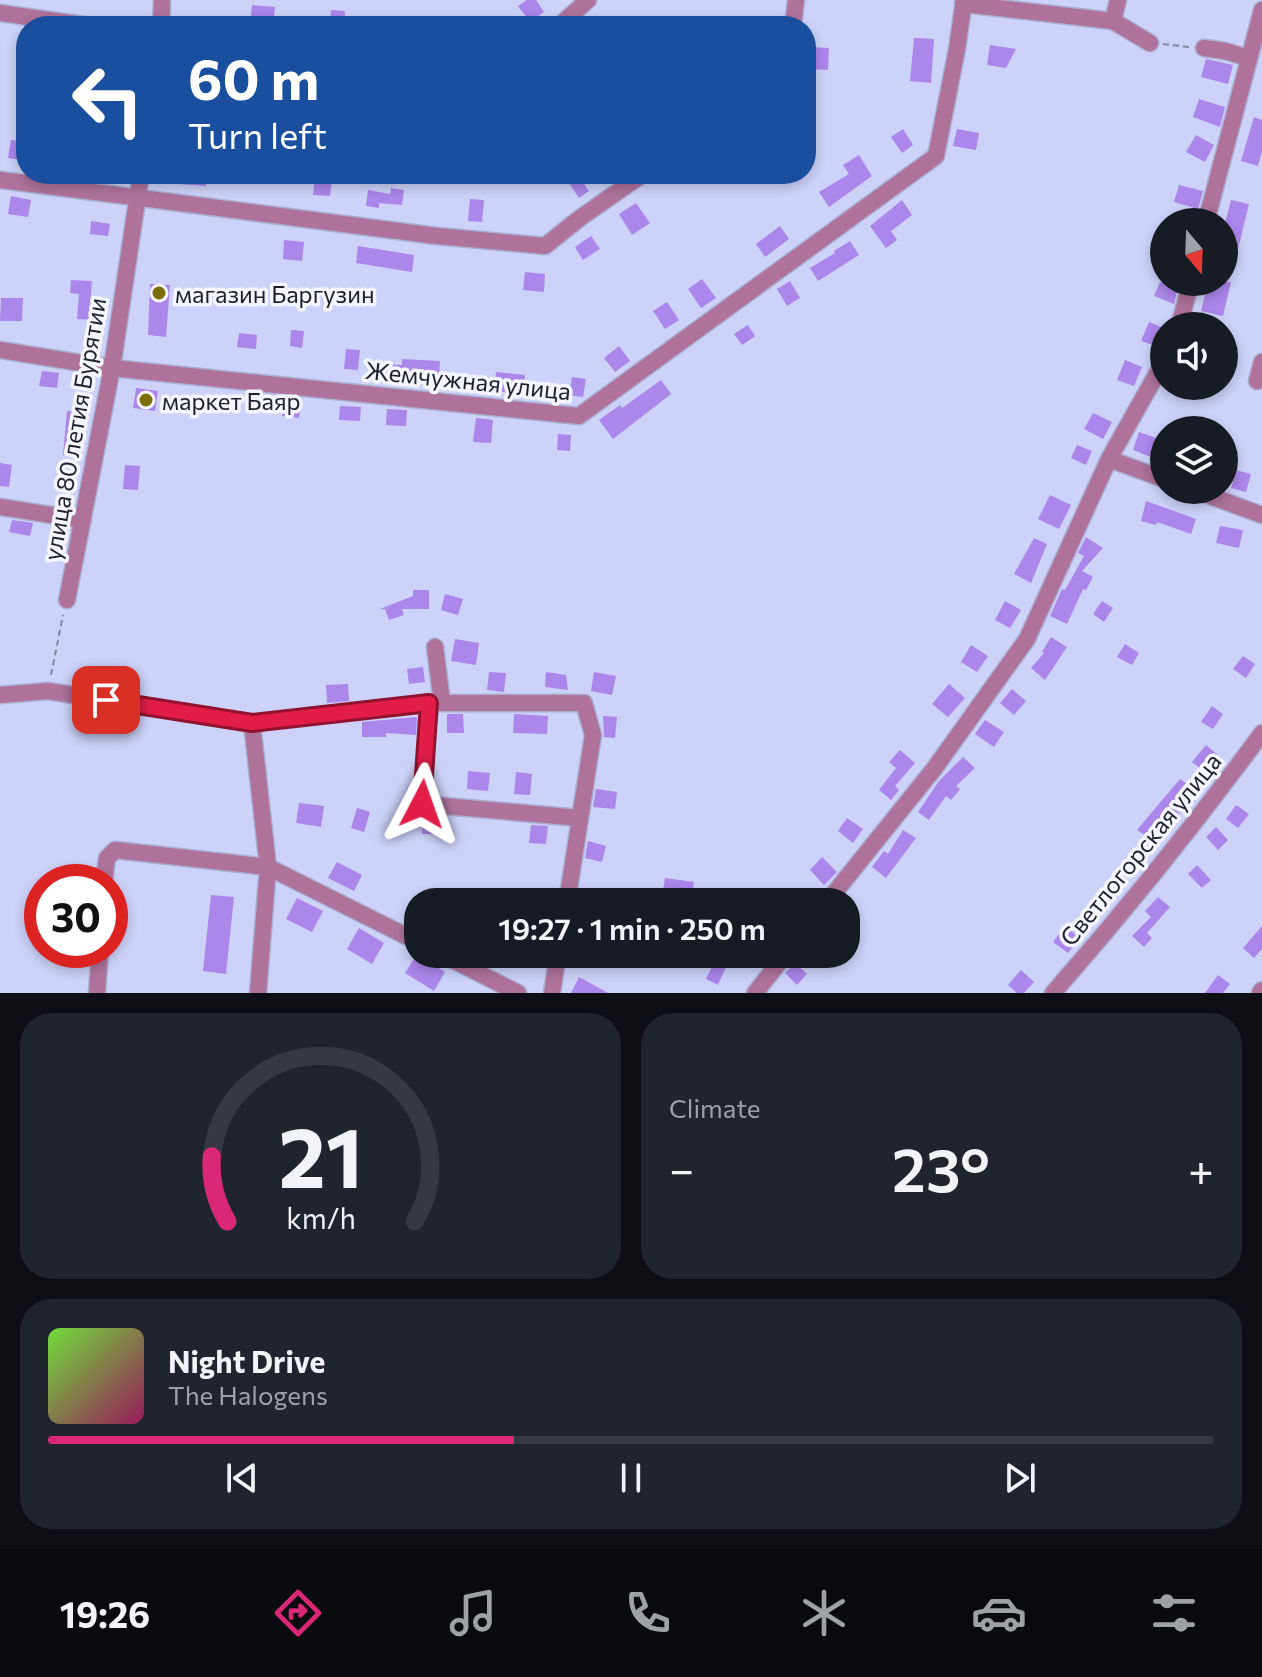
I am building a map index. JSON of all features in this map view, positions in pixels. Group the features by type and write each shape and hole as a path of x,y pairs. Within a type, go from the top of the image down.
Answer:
{"street":[{"path":"570,16 588,0"},
{"path":"1118,0 1113,21 1150,43"},
{"name":"Жемчужная улица","path":"0,350 112,368 579,416 936,156 964,2 1113,21"},
{"path":"1210,208 1248,58 1259,32 1262,10"},
{"path":"0,13 21,16"},
{"path":"1204,48 1248,58"},
{"path":"34,184 437,236 545,246 629,184"},
{"name":"улица 80 летия Бурятии","path":"67,600 112,368 140,184"},
{"path":"1257,381 1262,362"},
{"path":"838,888 934,769 1027,639 1109,459 1150,386"},
{"path":"1109,459 1150,474"},
{"path":"1232,504 1262,515"},
{"path":"0,507 83,520"},
{"path":"435,647 435,703 422,804 580,818"},
{"path":"0,695 48,688 252,723 435,703 584,703 593,735 569,888"},
{"path":"252,723 268,867 258,993"},
{"name":"Светлогорская улица","path":"1053,993 1105,934 1262,733"},
{"path":"106,864 107,858 115,850 268,867 404,935"},
{"path":"97,993 99,968"},
{"path":"469,968 518,993"},
{"path":"552,993 556,968"},
{"path":"755,993 775,968"}],"path":[{"path":"1150,43 1204,48"},
{"path":"48,688 67,600"}],"building":[{"path":"527,0 536,0 544,12 538,16 526,16 518,6"},
{"path":"252,5 275,7 274,16 251,16"},
{"path":"331,10 345,11 345,16 331,16"},
{"path":"914,38 934,39 931,83 910,81"},
{"path":"990,45 1016,49 1006,68 987,65"},
{"path":"816,47 829,48 828,70 816,69"},
{"path":"1206,59 1233,65 1228,84 1201,77"},
{"path":"1199,99 1225,107 1220,127 1193,117"},
{"path":"1254,117 1262,120 1262,151 1258,166 1241,161"},
{"path":"903,129 913,145 902,153 891,137"},
{"path":"957,129 979,133 976,150 953,146"},
{"path":"1196,135 1214,145 1205,162 1186,152"},
{"path":"11,140 16,141 16,159 8,158"},
{"path":"859,155 872,176 829,207 819,192 849,174 843,165"},
{"path":"314,184 331,184 330,196 313,195"},
{"path":"570,184 584,184 589,191 579,198"},
{"path":"1179,185 1203,191 1198,208 1174,202"},
{"path":"391,188 404,190 402,205 379,203 379,208 366,206 368,190 390,194"},
{"path":"11,196 31,200 28,217 8,214"},
{"path":"470,199 484,200 482,222 468,221"},
{"path":"902,200 912,215 891,231 897,240 886,248 870,226"},
{"path":"1231,200 1249,204 1238,249 1238,208 1229,208"},
{"path":"636,203 650,223 632,235 619,214"},
{"path":"91,221 110,224 108,236 90,234"},
{"path":"780,226 789,239 765,257 756,244"},
{"path":"591,236 600,249 583,260 575,247"},
{"path":"284,240 304,242 302,261 283,259"},
{"path":"850,241 859,255 818,281 810,268"},
{"path":"358,246 414,255 412,272 356,263"},
{"path":"525,272 545,274 544,292 523,290"},
{"path":"702,279 716,298 701,308 688,289"},
{"path":"71,280 92,281 90,304 96,304 94,320 77,319 79,294 70,293"},
{"path":"790,281 800,298 787,306 777,289"},
{"path":"150,284 170,285 166,337 148,335"},
{"path":"1154,296 1176,296 1174,304"},
{"path":"1205,296 1228,296 1224,312 1201,311"},
{"path":"1,298 23,298 22,321 0,321"},
{"path":"667,302 679,320 665,329 653,311"},
{"path":"1149,322 1150,322 1150,344 1141,341"},
{"path":"748,325 755,336 742,345 734,334"},
{"path":"291,330 304,331 302,348 290,346"},
{"path":"239,333 257,335 256,349 237,347"},
{"path":"619,346 630,361 615,372 604,358"},
{"path":"346,349 360,350 358,370 344,369"},
{"path":"402,359 440,361 439,378 403,375 402,383 383,382 384,364 402,365"},
{"path":"1125,360 1142,367 1134,386 1117,380"},
{"path":"42,371 59,373 57,388 39,386"},
{"path":"496,372 525,375 523,394 494,391"},
{"path":"572,377 586,379 583,397 569,395"},
{"path":"661,380 671,394 613,439 599,420"},
{"name":"маркет Баяр","path":"136,388 158,391 155,411 133,408"},
{"path":"284,402 300,403 299,418 282,416"},
{"path":"340,406 361,407 360,421 339,420"},
{"path":"387,409 407,410 406,426 386,425"},
{"path":"67,411 85,413 81,456 63,455"},
{"path":"1093,413 1112,422 1103,439 1084,429"},
{"path":"476,418 493,420 491,443 473,442"},
{"path":"1139,432 1150,436 1150,457 1133,450"},
{"path":"558,434 571,435 570,451 557,450"},
{"path":"1077,445 1092,451 1086,465 1071,458"},
{"path":"0,463 12,465 9,487 0,486"},
{"path":"125,465 140,466 138,490 123,489"},
{"path":"1238,471 1251,474 1246,492 1238,490"},
{"path":"1050,495 1071,505 1059,529 1038,519"},
{"path":"1146,501 1196,519 1191,534 1157,522 1156,525 1141,521"},
{"path":"12,520 33,523 30,536 9,532"},
{"path":"1220,526 1243,530 1239,548 1216,543"},
{"path":"1086,537 1103,548 1082,571 1093,577 1086,590 1083,589 1067,624 1050,616 1062,589 1065,590 1084,556 1078,553"},
{"path":"1034,538 1047,544 1031,583 1014,574"},
{"path":"413,590 429,590 429,609 402,609 404,615 389,620 385,609 380,609 413,596"},
{"path":"445,594 463,599 458,615 441,610"},
{"path":"1005,601 1021,610 1010,628 995,620"},
{"path":"1102,601 1113,608 1104,622 1093,614"},
{"path":"1051,637 1067,647 1045,680 1031,668 1044,653"},
{"path":"455,639 479,643 476,665 451,661"},
{"path":"1125,644 1139,653 1132,665 1117,657"},
{"path":"971,645 988,656 977,672 961,662"},
{"path":"1243,656 1255,664 1246,678 1233,669"},
{"path":"423,667 425,682 409,684 407,669"},
{"path":"489,672 506,673 504,692 487,690"},
{"path":"546,672 566,675 568,690 545,687"},
{"path":"594,672 616,676 612,695 591,691"},
{"path":"348,684 349,701 327,703 326,685"},
{"path":"949,684 965,698 948,717 932,704"},
{"path":"1012,689 1026,701 1014,715 1000,703"},
{"path":"1212,706 1223,714 1213,729 1201,722"},
{"path":"447,714 463,714 464,733 447,733"},
{"path":"514,714 548,716 547,734 513,733"},
{"path":"603,716 617,717 615,738 604,737"},
{"path":"417,717 416,735 386,733 386,737 362,737 362,722"},
{"path":"985,720 1004,732 994,747 975,734"},
{"path":"1206,745 1218,755 1205,772 1192,762"},
{"path":"900,750 915,763 895,786 899,790 891,800 879,790 896,768 889,762"},
{"path":"963,757 975,768 956,786 960,789 951,800 946,796 929,820 918,812 939,781"},
{"path":"468,771 490,773 488,791 467,789"},
{"path":"516,772 532,774 530,795 514,794"},
{"path":"1180,779 1191,787 1173,808 1180,814 1171,824 1166,820 1152,840 1137,830"},
{"path":"596,789 617,792 615,809 593,807"},
{"path":"299,803 324,806 321,827 296,823"},
{"path":"1236,805 1249,814 1238,828 1226,819"},
{"path":"357,808 370,812 364,832 351,828"},
{"path":"423,815 448,817 448,834 422,834"},
{"path":"847,818 863,829 853,843 838,831"},
{"path":"531,825 548,826 546,844 529,843"},
{"path":"1216,827 1228,840 1218,850 1206,837"},
{"path":"903,830 916,838 886,878 872,867 884,851 888,854"},
{"path":"588,841 606,846 602,862 585,858"},
{"path":"822,857 837,872 824,885 810,870"},
{"path":"337,862 362,875 354,891 328,878"},
{"path":"1197,865 1211,880 1202,888 1188,874"},
{"path":"665,878 694,882 693,888 664,888"},
{"path":"211,895 234,897 226,974 203,971"},
{"path":"1158,897 1170,907 1147,933 1152,938 1144,947 1132,936 1151,917 1145,911"},
{"path":"297,898 323,911 312,932 286,919"},
{"path":"1065,926 1080,938 1068,953 1053,942"},
{"path":"1262,926 1262,949 1254,958 1243,948"},
{"path":"359,928 384,943 372,964 347,949"},
{"path":"408,968 439,968 445,972 434,991 405,973"},
{"path":"712,968 726,968 718,985 706,979"},
{"path":"790,968 800,968 807,974 797,985 785,973"},
{"path":"1021,970 1034,982 1024,993 1017,993 1008,985"},
{"path":"1218,975 1230,984 1223,993 1205,993"},
{"path":"579,977 608,993 571,993"}],"place":[{"name":"магазин Баргузин","path":"159,293"},
{"name":"маркет Баяр","path":"146,400"}],"route":[{"path":"106,700 252,723 429,703 422,804"}]}
